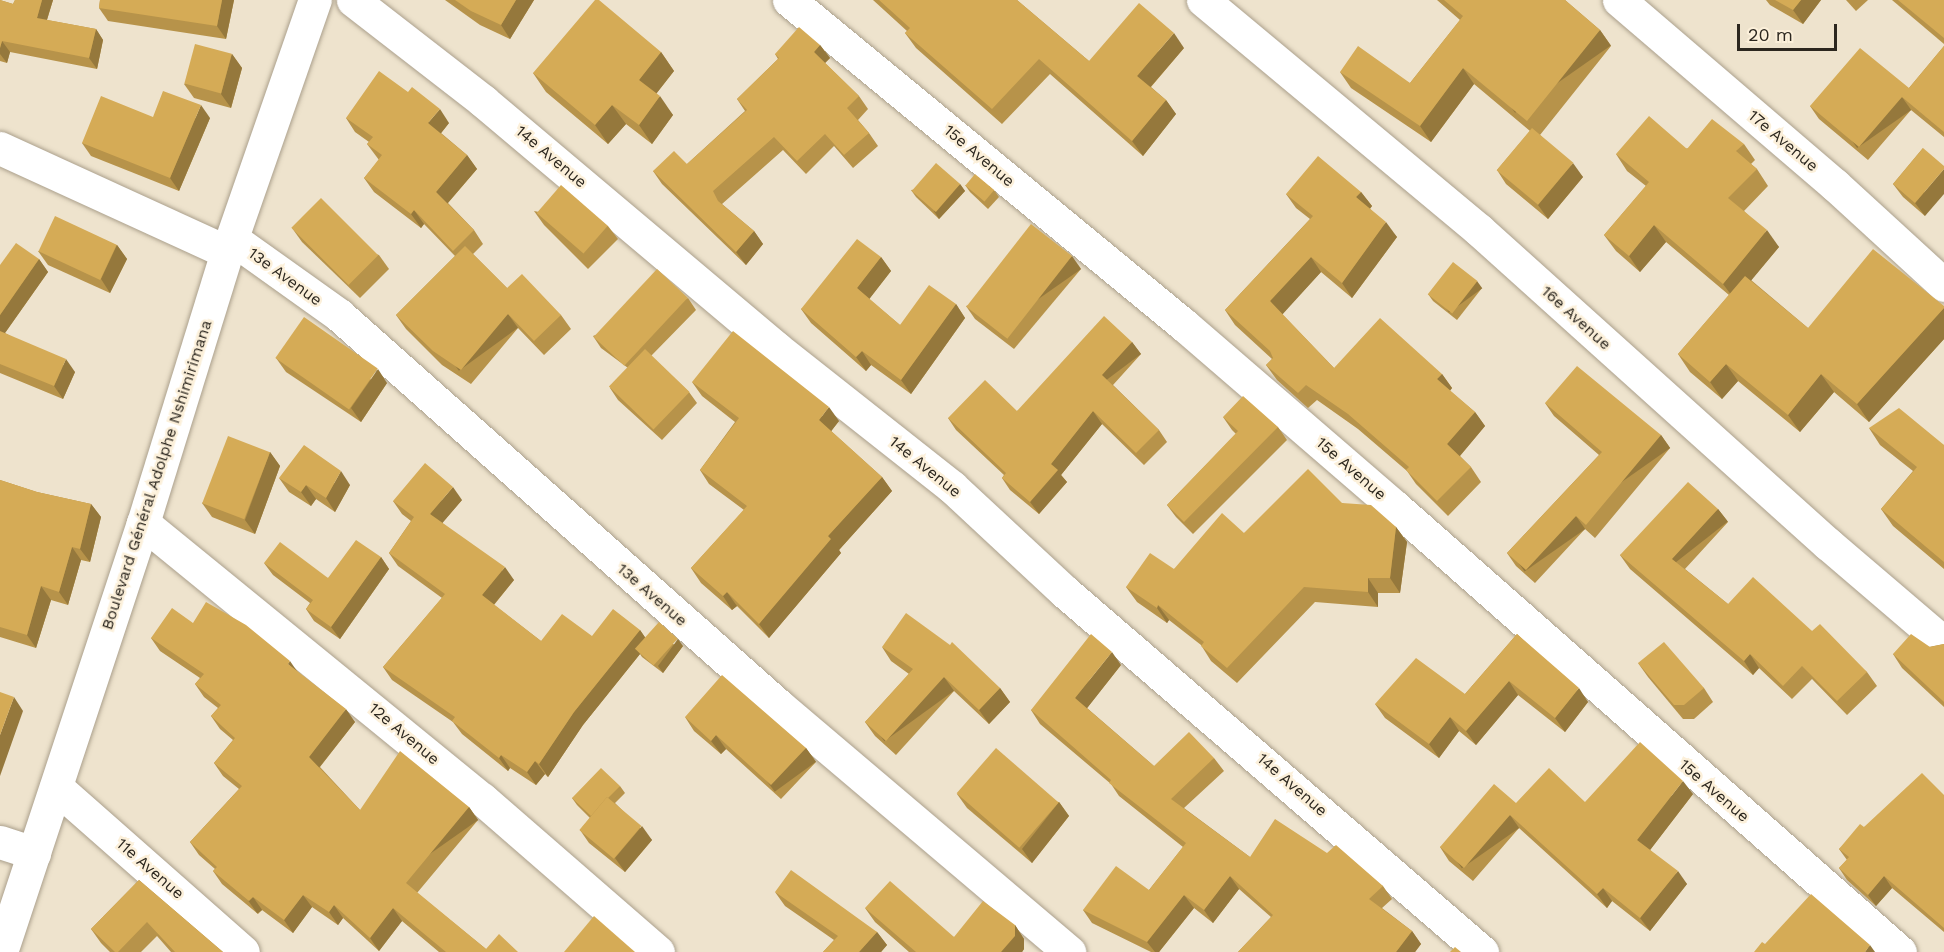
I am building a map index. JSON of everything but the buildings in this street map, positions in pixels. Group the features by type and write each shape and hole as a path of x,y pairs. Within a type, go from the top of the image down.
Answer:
{"street":[{"name":"Boulevard Général Adolphe Nshimirimana","path":"1,952 143,523 230,246 315,0"},
{"name":"14e Avenue","path":"353,0 483,101 776,348 952,487 1065,592 1482,952"},
{"name":"15e Avenue","path":"789,0 1360,476 1900,952"},
{"name":"16e Avenue","path":"1203,0 1479,230 1828,544 1944,643"},
{"name":"17e Avenue","path":"1619,0 1835,184 1944,285"},
{"name":"13e Avenue","path":"0,148 230,246 339,315 751,682 1070,952"},
{"name":"12e Avenue","path":"143,523 482,799 658,952"},
{"name":"11e Avenue","path":"56,787 243,952"},
{"path":"0,842 34,853"}]}
